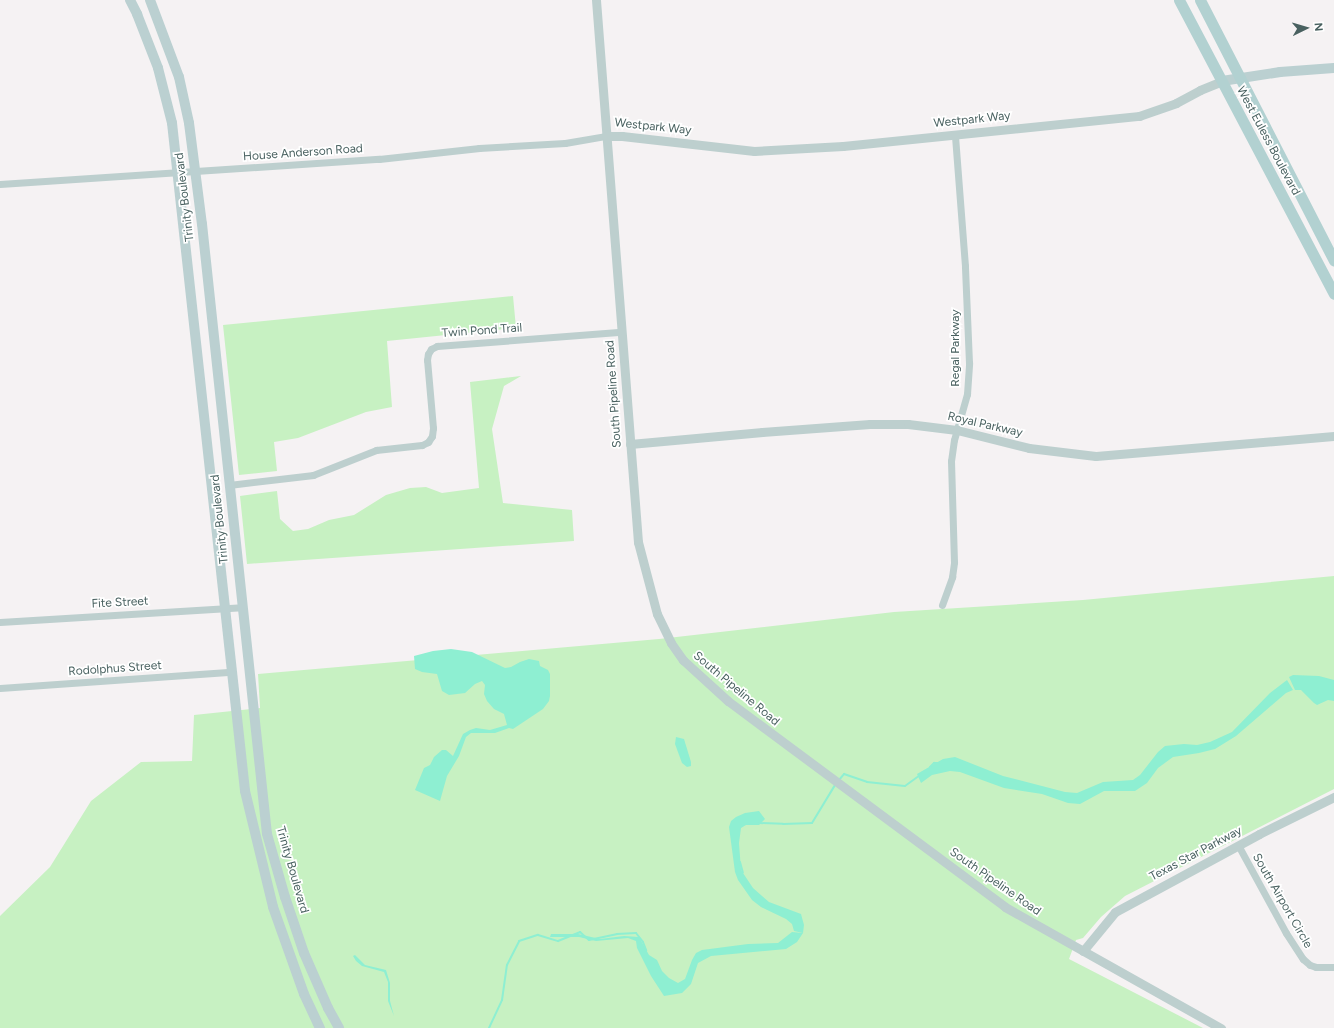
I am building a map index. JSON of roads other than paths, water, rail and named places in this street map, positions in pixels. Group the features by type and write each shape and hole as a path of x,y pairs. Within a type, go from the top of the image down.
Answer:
{"main road":[{"name":"Trinity Boulevard","path":"130,0 138,14 158,68 172,124 245,791 262,869 275,914 304,994 319,1024"},
{"name":"Trinity Boulevard","path":"150,0 179,77 189,123 196,172 267,834 285,897 304,953 328,1008 339,1028"},
{"name":"West Euless Boulevard","path":"1179,0 1334,294"},
{"name":"West Euless Boulevard","path":"1200,0 1333,258"},
{"name":"Westpark Way","path":"1222,81 1280,72 1334,68"},
{"path":"1316,258 1333,258"}],"street":[{"name":"South Pipeline Road","path":"596,0 638,542 657,614 666,634 683,660 728,701 789,748 1005,907 1221,1028"},
{"name":"Westpark Way","path":"606,136 622,136 754,151 843,146 1138,116 1176,103 1200,90 1222,81"},
{"name":"Regal Parkway","path":"942,605 952,577 954,562 951,461 957,430 967,394 969,363 965,266 955,135"},
{"name":"House Anderson Road","path":"0,184 378,159 478,148 565,143 606,136"},
{"name":"Twin Pond Trail","path":"229,485 313,475 383,447 422,445 428,442 432,436 433,428 427,360 431,349 437,346 621,332"},
{"name":"Royal Parkway","path":"630,444 870,424 908,424 957,430 1029,448 1096,456 1334,436"},
{"name":"Fite Street","path":"0,622 242,607"},
{"name":"Rodolphus Street","path":"0,688 231,672"},
{"name":"Texas Star Parkway","path":"1083,951 1115,912 1238,846 1334,797"},
{"name":"South Airport Circle","path":"1238,846 1286,933 1303,959 1316,967 1334,967"}],"waterway":[{"path":"930,767 934,763 938,763"},
{"path":"839,780 844,774 867,782 905,786 919,776"},
{"path":"759,823 812,823 835,785"},
{"path":"740,862 743,873"},
{"path":"489,1028 502,1000 507,965 519,941 538,935 558,941 580,932 589,940 617,934 636,933 643,942 646,950"}]}
